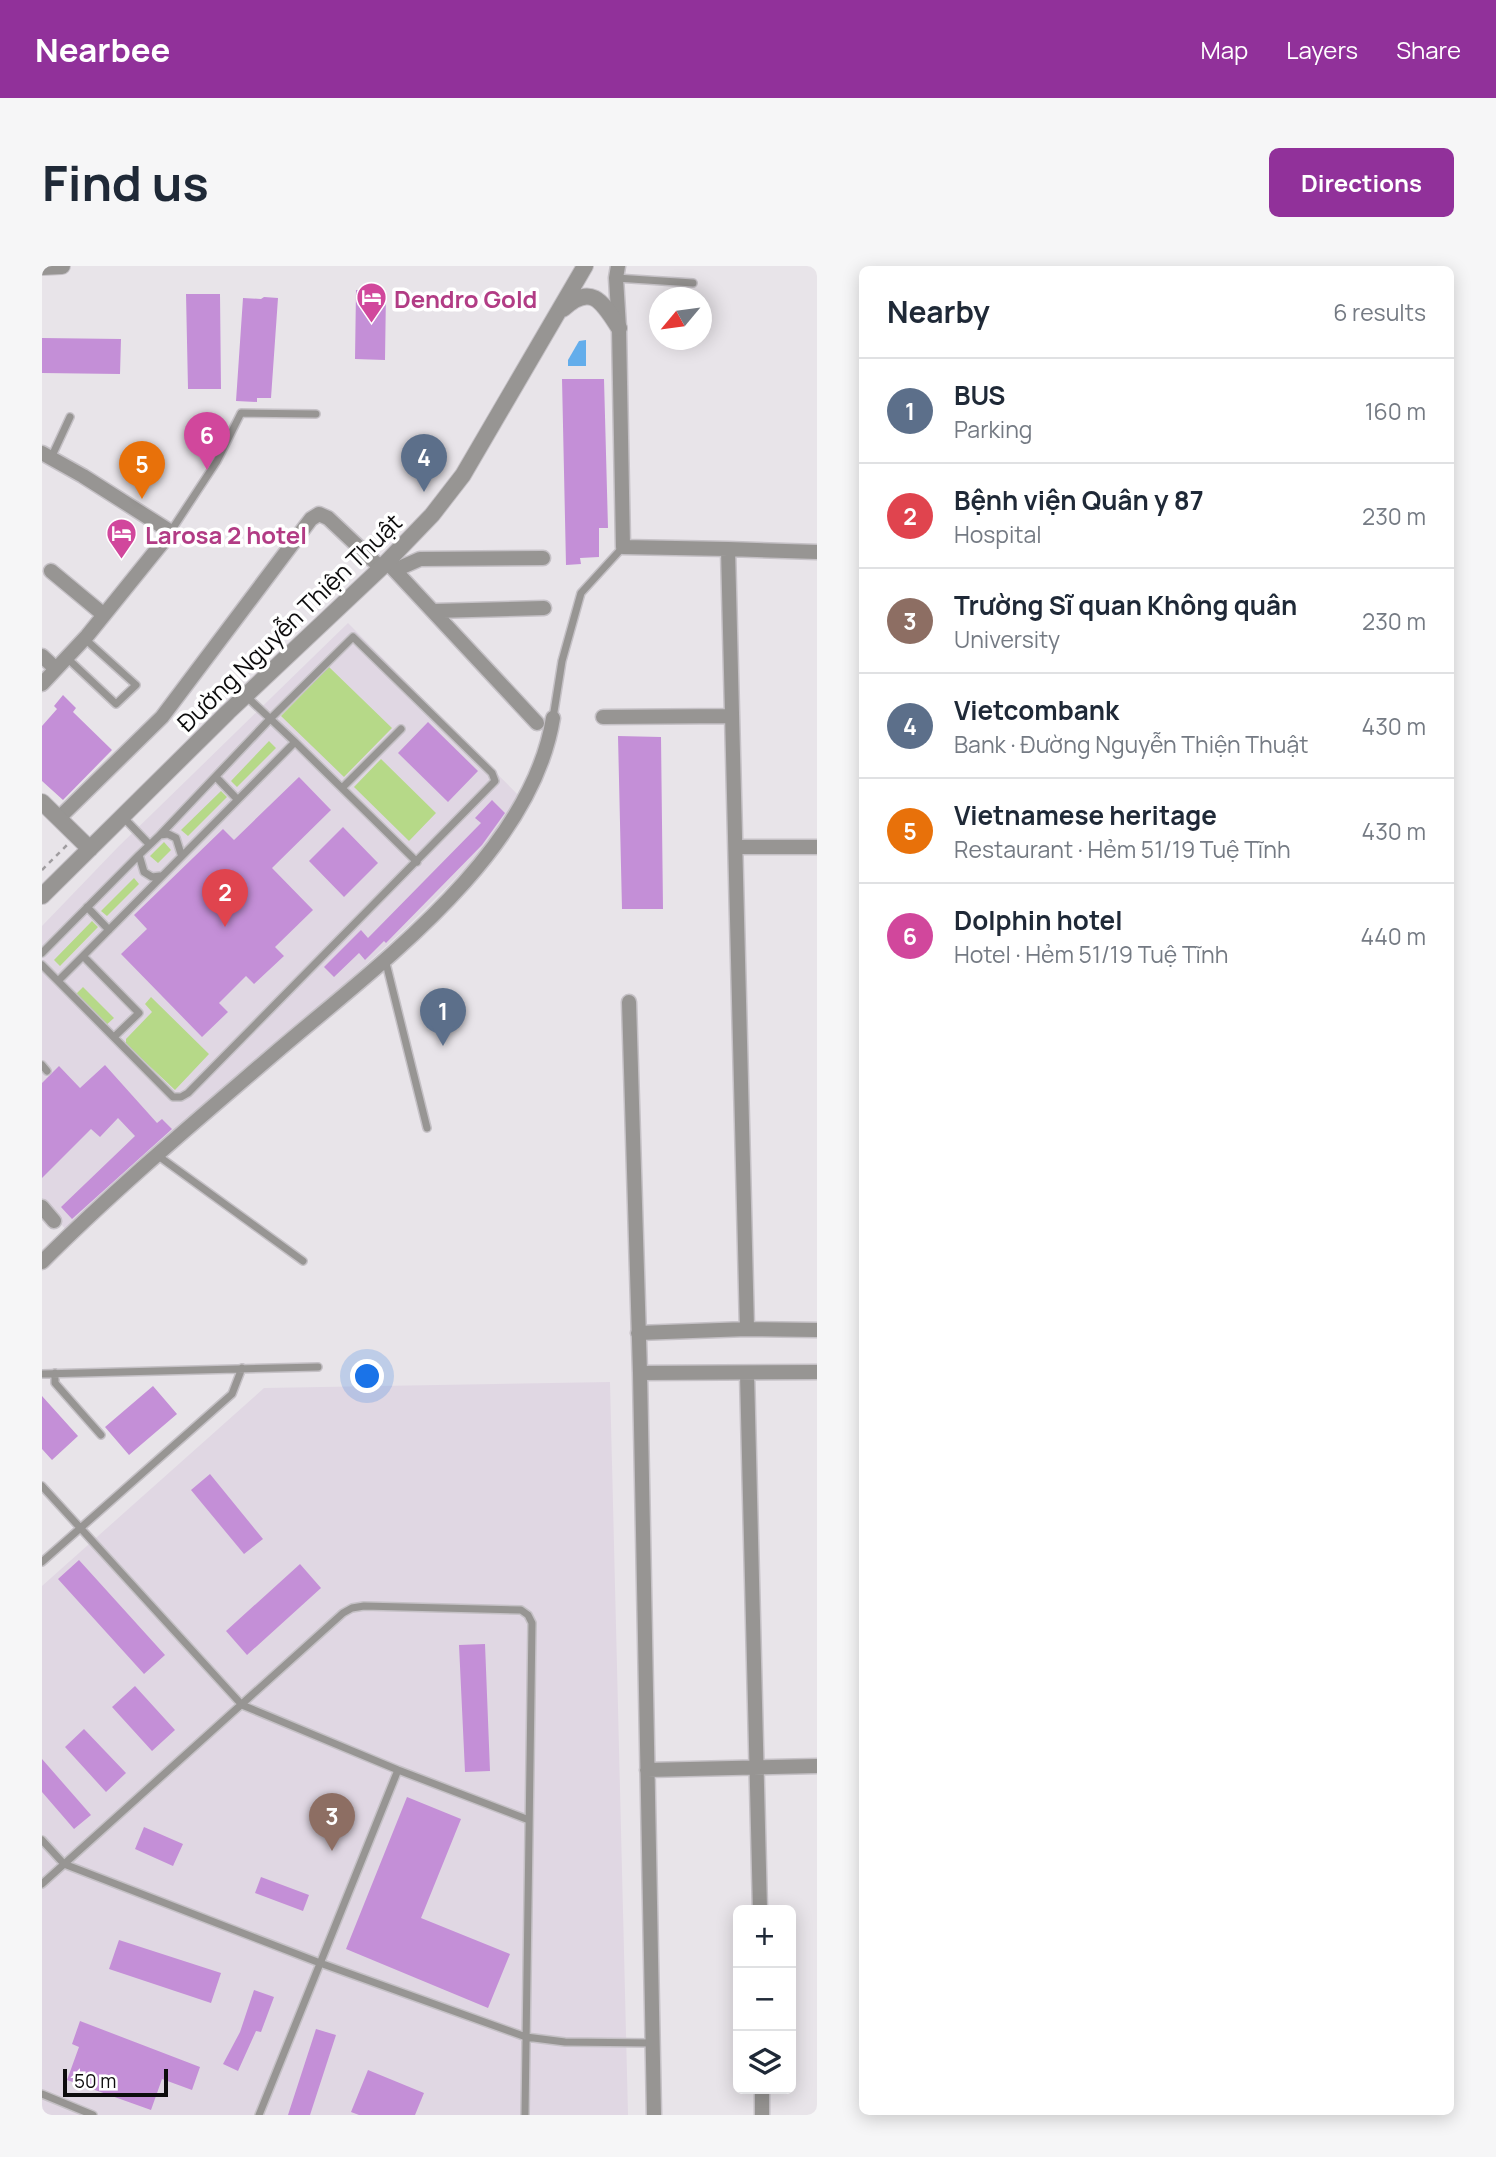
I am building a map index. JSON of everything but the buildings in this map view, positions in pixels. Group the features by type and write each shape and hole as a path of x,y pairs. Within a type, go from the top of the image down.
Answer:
{"street":[{"path":"42,267 62,266"},
{"name":"Đường Nguyễn Thiện Thuật","path":"42,896 246,696 388,567 463,475 584,266"},
{"path":"617,272 623,547 817,552"},
{"path":"558,313 576,298 591,296 603,304 619,328"},
{"path":"42,684 85,639 171,532 47,455"},
{"path":"59,818 162,717 311,519 319,514 388,567 434,611 537,723"},
{"path":"728,549 747,1329"},
{"path":"388,567 420,559 543,558"},
{"path":"51,571 104,615"},
{"path":"434,611 544,608"},
{"path":"42,656 56,669"},
{"path":"603,717 732,716"},
{"path":"42,1262 157,1155 439,909 500,838 539,770 553,718"},
{"path":"42,802 90,849"},
{"path":"736,846 817,847"},
{"path":"629,1002 640,1373 654,2115"},
{"path":"42,1207 54,1221"},
{"path":"638,1333 747,1329 817,1331"},
{"path":"640,1373 817,1372"},
{"path":"747,1373 760,1905"},
{"path":"647,1770 817,1766"},
{"path":"762,2094 762,2115"}],"lane":[{"path":"617,272 693,282"},
{"path":"171,532 217,461 241,413 316,414"},
{"path":"47,455 70,417"},
{"path":"553,718 562,661 581,593 623,547"},
{"path":"42,953 353,637 492,773 495,781 188,1093 180,1097 173,1097 42,965"},
{"path":"68,658 116,704 136,685 85,639"},
{"path":"246,696 417,862"},
{"path":"343,788 401,729"},
{"path":"58,981 295,742"},
{"path":"216,777 237,799"},
{"path":"122,817 149,844"},
{"path":"160,835 168,834 176,838 181,854"},
{"path":"139,855 144,872 152,877 160,876"},
{"path":"88,907 109,930"},
{"path":"83,956 139,1013 114,1037"},
{"path":"385,958 428,1128"},
{"path":"157,1155 303,1261"},
{"path":"42,1374 318,1367"},
{"path":"42,1562 232,1394 242,1368"},
{"path":"55,1373 55,1383 101,1436"},
{"path":"42,1486 242,1705 398,1770 529,1820"},
{"path":"42,1884 343,1613 364,1606 521,1610 528,1615 532,1623 525,2115"},
{"path":"259,2115 398,1770"},
{"path":"42,1840 64,1864 320,1963 526,2037 565,2042 653,2043"},
{"path":"42,2094 93,2115"}],"path":[{"path":"42,870 76,835"}],"shaded area":[{"path":"348,623 521,798 479,855 406,928 291,1033 66,1230 42,1201 42,926 118,847"},
{"path":"610,1382 628,2115 42,2115 42,1586 264,1388"}],"green space":[{"path":"329,667 392,728 344,777 281,716"},
{"path":"269,741 276,748 237,787 231,781"},
{"path":"381,759 436,813 409,841 354,787"},
{"path":"221,791 227,797 188,836 181,830"},
{"path":"164,842 171,850 158,863 150,856"},
{"path":"134,878 139,884 107,916 101,911"},
{"path":"92,921 98,927 60,966 54,960"},
{"path":"83,987 114,1018 104,1027 74,996"},
{"path":"151,997 209,1054 175,1090 126,1044 126,1039 152,1012 145,1004"}],"water":[{"path":"586,340 586,366 568,366 568,360 579,341"}],"place":[{"name":"Dendro Gold","path":"371,325"},
{"name":"Dolphin hotel","path":"207,470"},
{"name":"Vietcombank","path":"424,492"},
{"name":"Vietnamese heritage","path":"142,499"},
{"name":"Larosa 2 hotel","path":"122,561"},
{"name":"Bệnh viện Quân y 87","path":"225,927"},
{"name":"BUS","path":"443,1046"},
{"name":"Trường Sĩ quan Không quân","path":"332,1851"}]}
